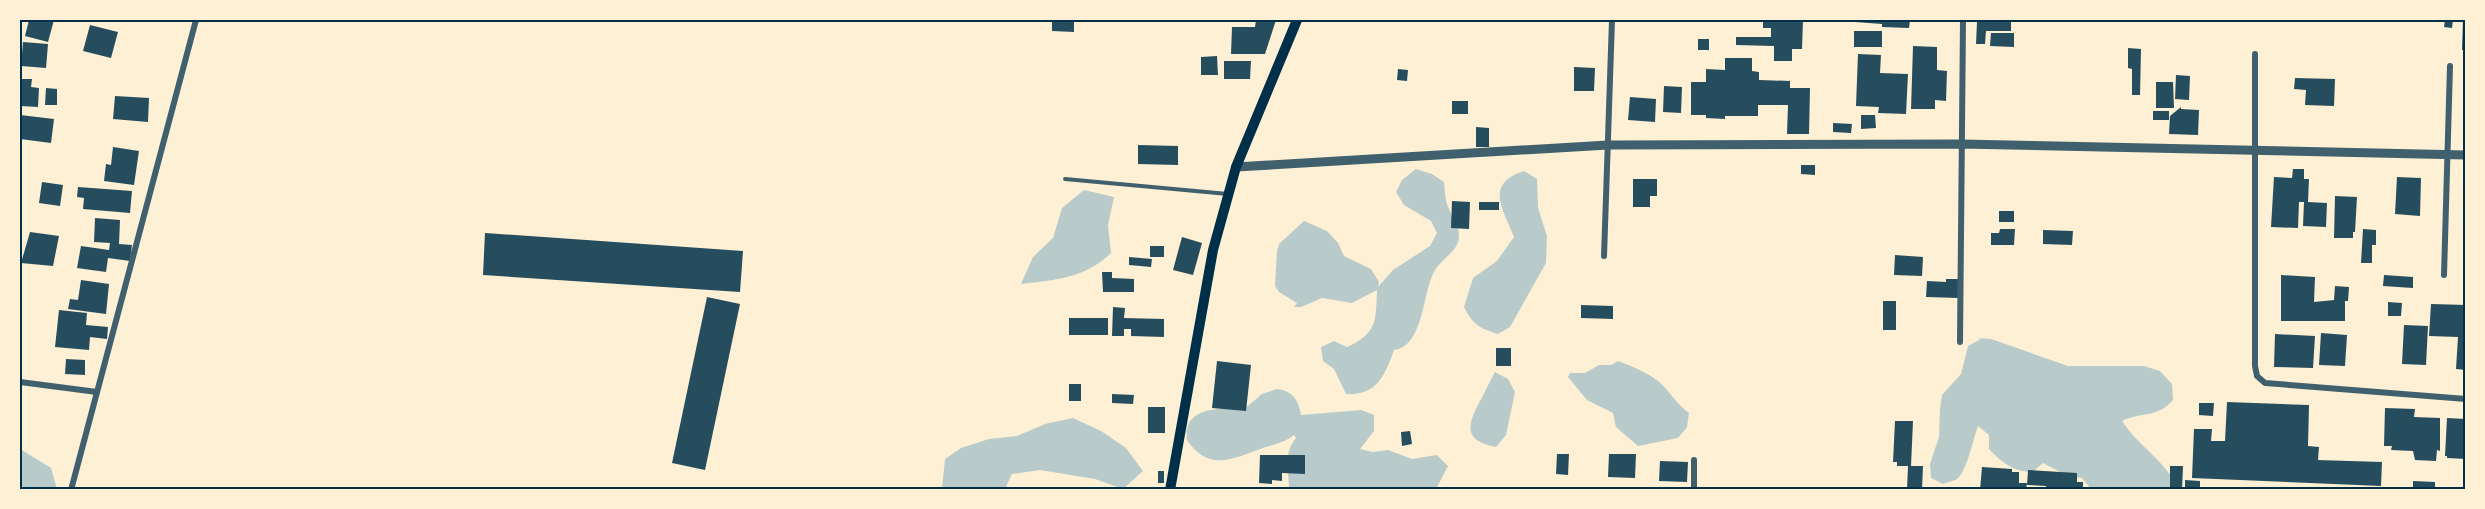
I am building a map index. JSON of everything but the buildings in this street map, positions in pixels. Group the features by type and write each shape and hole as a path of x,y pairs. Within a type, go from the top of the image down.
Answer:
{"main road":[{"path":"1170,489 1213,250 1228,194 1236,167 1297,20"}],"street":[{"path":"71,489 196,20"},
{"path":"1604,256 1612,20"},
{"path":"1960,342 1963,20"},
{"path":"2255,54 2255,366 2257,376 2265,383 2466,399"},
{"path":"2444,275 2450,66"},
{"path":"1236,167 1608,145 1961,144 2466,155"},
{"path":"20,382 97,392"},
{"path":"1694,460 1694,489"}],"lane":[{"path":"1065,179 1228,194"}],"shaded area":[{"path":"1416,169 1432,174 1444,182 1447,203 1458,228 1458,241 1434,272 1421,318 1411,339 1404,346 1394,350 1383,375 1372,388 1357,394 1346,394 1334,369 1323,361 1321,347 1334,341 1347,347 1364,337 1375,318 1377,290 1352,303 1322,298 1301,307 1294,307 1297,303 1279,292 1275,286 1279,244 1304,221 1327,231 1338,243 1344,256 1371,269 1379,282 1378,287 1393,270 1430,246 1437,233 1431,221 1404,205 1396,192 1402,180"},
{"path":"1524,171 1537,179 1538,208 1547,236 1546,263 1510,327 1498,334 1477,325 1464,307 1473,278 1497,261 1514,237 1502,207 1500,190 1512,176"},
{"path":"1084,190 1114,197 1108,225 1111,253 1081,273 1021,284 1033,257 1053,238 1062,208"},
{"path":"1976,338 1991,339 2068,366 2144,366 2160,371 2172,384 2173,400 2161,410 2122,421 2167,470 2178,489 2091,489 2082,478 2068,476 2043,463 2033,472 2020,470 2004,462 1989,449 1989,435 1978,426 1961,475 1943,484 1931,478 1930,464 1939,437 1942,395 1961,374 1968,346 1981,339"},
{"path":"1618,361 1658,381 1689,413 1687,427 1678,438 1638,446 1616,427 1613,413 1587,400 1568,377 1570,373 1585,373 1599,365 1611,365"},
{"path":"1495,372 1508,379 1515,392 1506,435 1496,447 1478,441 1471,432 1470,426"},
{"path":"1277,389 1291,394 1299,405 1301,415 1361,410 1374,415 1374,431 1360,449 1373,452 1388,450 1412,459 1437,455 1448,466 1436,489 1289,489 1288,456 1296,438 1294,435 1287,440 1242,456 1222,460 1204,457 1187,440 1187,429 1197,415 1215,409 1244,409 1262,394"},
{"path":"1073,418 1101,431 1126,448 1143,471 1123,489 1095,479 1040,470 1012,474 1005,489 942,489 945,459 961,448 989,439 1017,436 1045,424"},
{"path":"20,449 51,468 57,489 20,489"}]}
